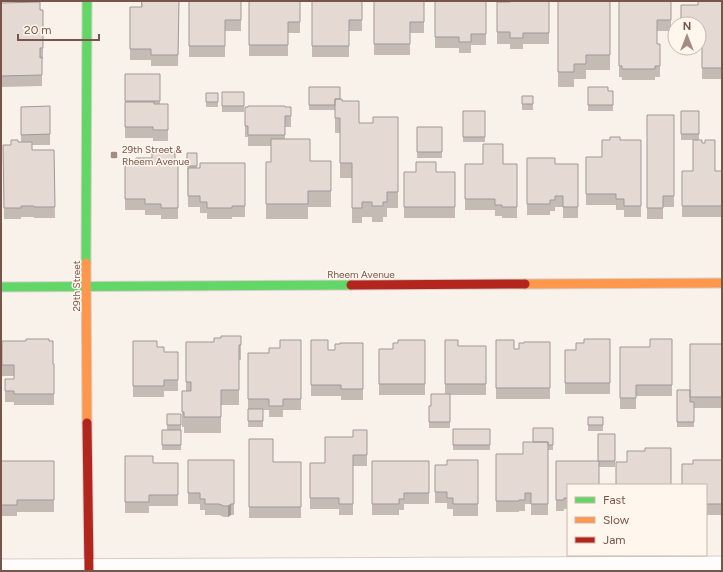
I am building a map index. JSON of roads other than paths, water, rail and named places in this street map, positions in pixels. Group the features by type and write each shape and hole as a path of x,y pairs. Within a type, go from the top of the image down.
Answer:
{"street":[{"name":"29th Street","path":"87,1 86,286 89,570"},
{"name":"Rheem Avenue","path":"1,287 722,284"},
{"path":"1,570 722,567"}],"place":[{"name":"29th Street & Rheem Avenue","path":"114,155"}]}
